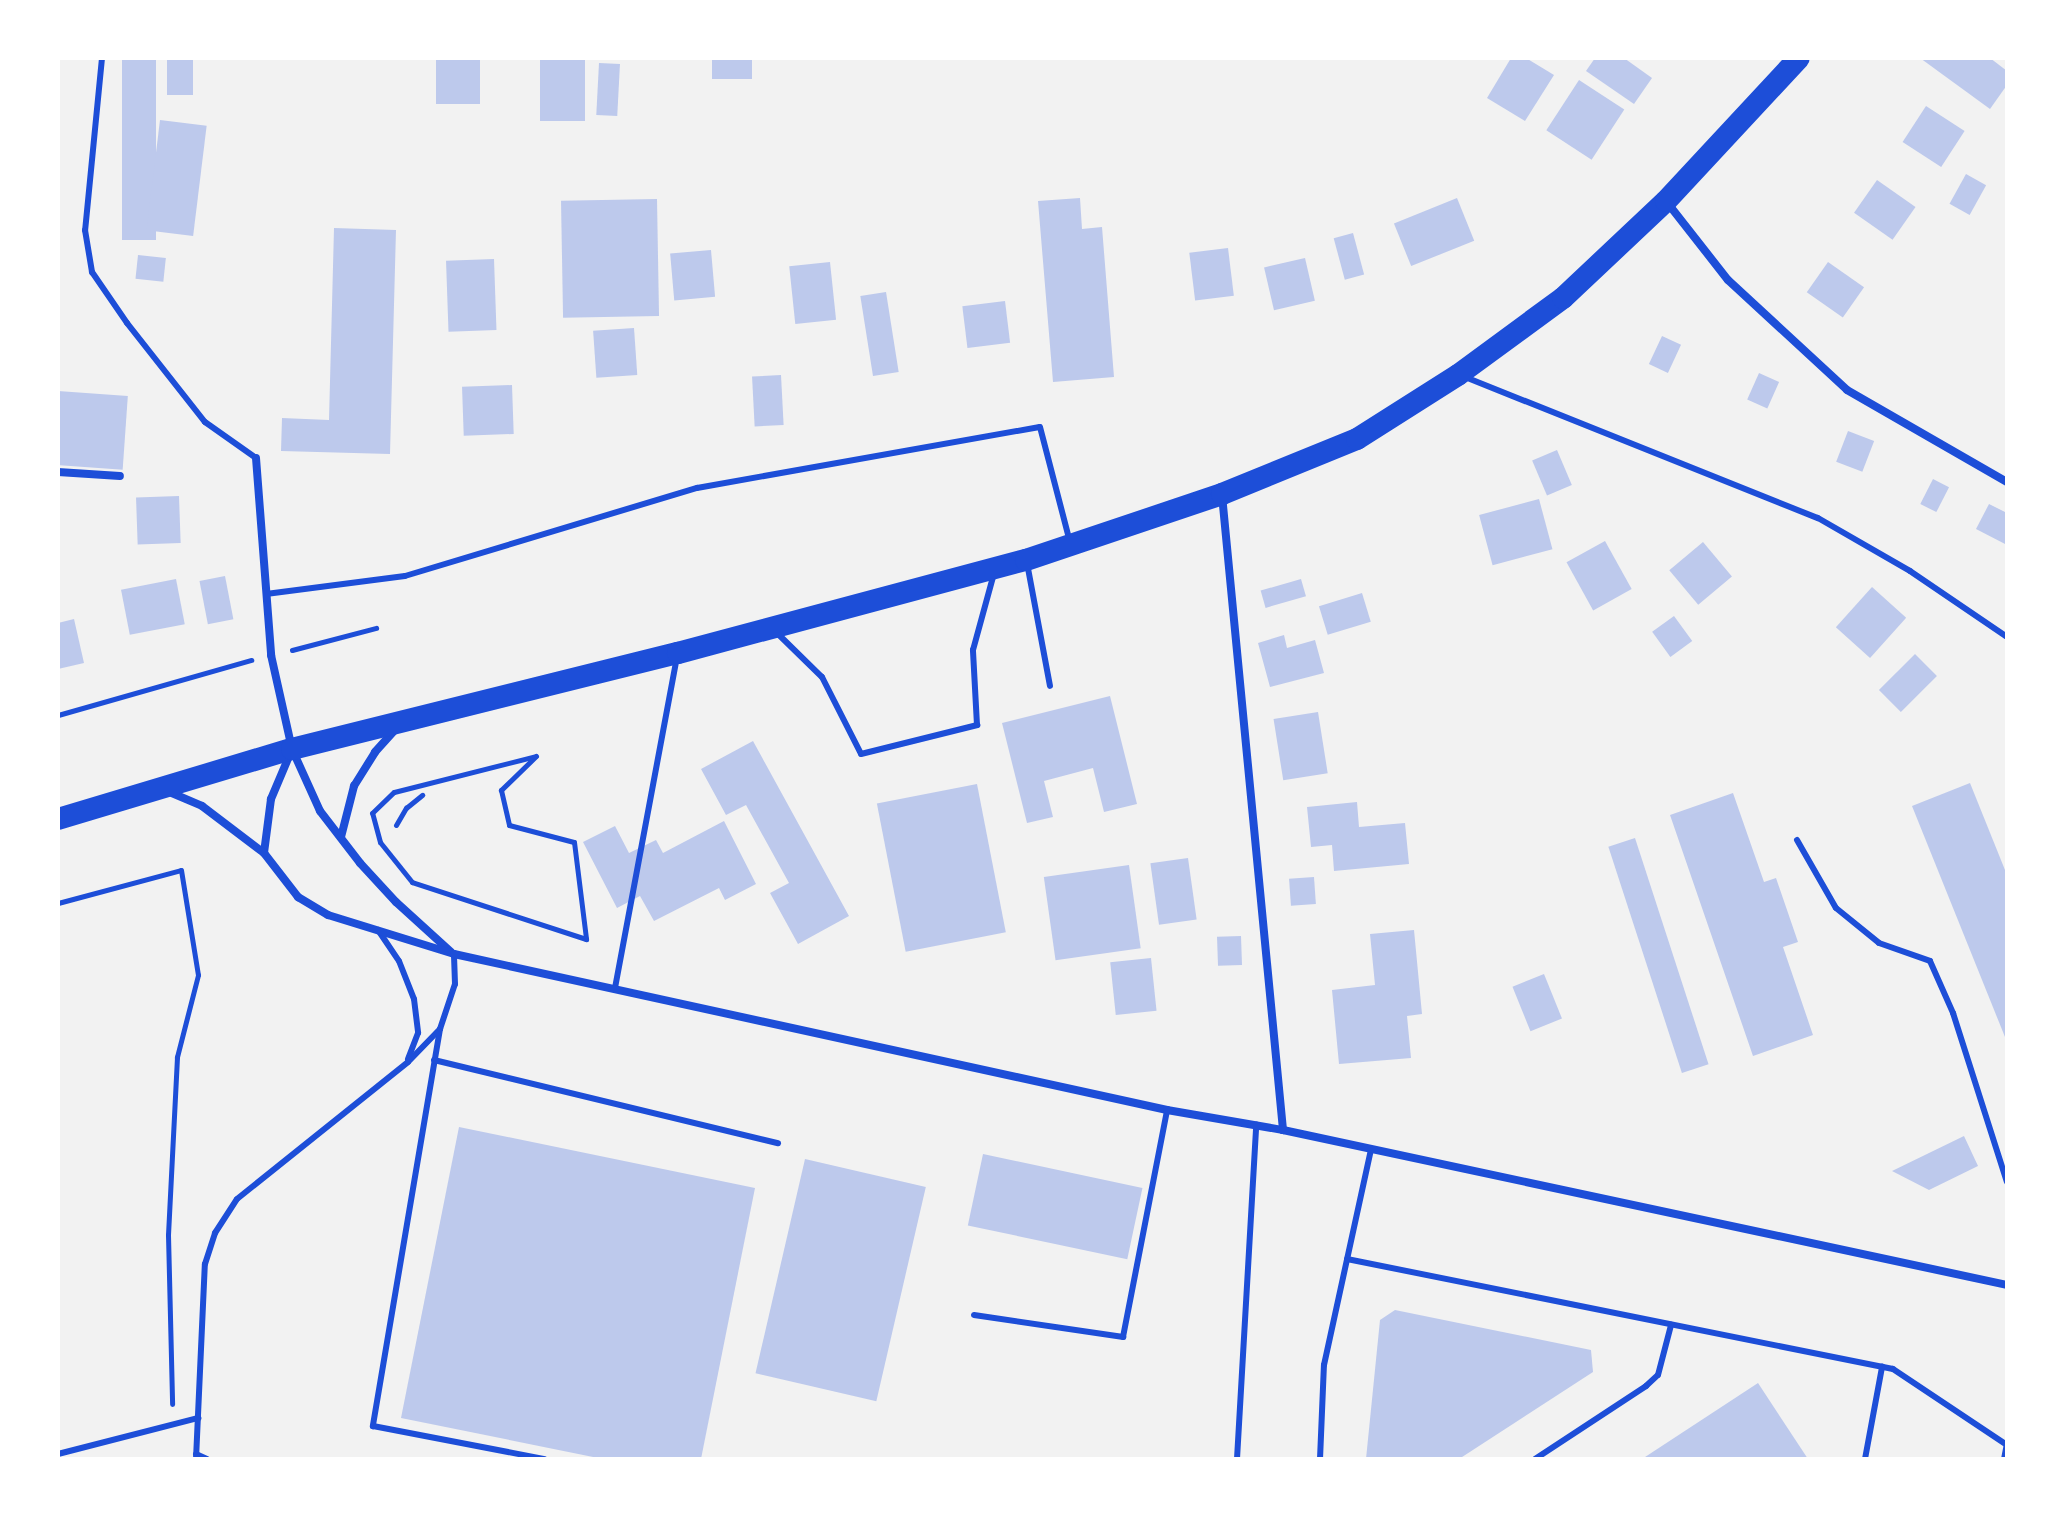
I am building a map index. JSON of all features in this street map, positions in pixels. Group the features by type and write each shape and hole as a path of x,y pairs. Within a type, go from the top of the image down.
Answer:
{"highway":[{"path":"58,819 292,749 678,653 1026,560 1222,494 1357,439 1458,375 1563,298 1666,201 1799,58"}],"street":[{"path":"1666,201 1728,280 1847,390 2007,482"},
{"path":"256,458 271,655 292,749 320,811 396,902 454,954"},
{"path":"58,472 120,476"},
{"path":"1222,494 1283,1130"},
{"path":"341,837 354,786 375,752 402,722"},
{"path":"264,853 271,799 292,749"},
{"path":"162,789 202,806 264,853 298,897 328,915 454,954 1167,1110 1283,1130 2007,1285"}],"lane":[{"path":"102,58 85,230 92,272 127,323 205,422 256,458"},
{"path":"1458,375 1818,518 1910,571 2007,637"},
{"path":"266,594 405,576 697,488 1040,427 1070,545"},
{"path":"1026,560 1050,686"},
{"path":"771,628 822,677 861,754 977,725 973,650 995,568"},
{"path":"615,988 678,653"},
{"path":"1797,840 1836,908 1879,943 1930,961 1953,1013 2007,1182"},
{"path":"378,930 399,961 414,999 418,1033 408,1062"},
{"path":"454,954 455,984 440,1029 434,1060 373,1426 545,1459"},
{"path":"207,1459 196,1457 205,1264 215,1233 237,1199 408,1062 440,1029"},
{"path":"434,1060 778,1143"},
{"path":"974,1315 1123,1337 1167,1110"},
{"path":"1237,1459 1256,1125"},
{"path":"1320,1459 1324,1365 1371,1149"},
{"path":"1347,1259 1893,1369 2007,1444 2004,1459"},
{"path":"1535,1459 1658,1375 1671,1325"},
{"path":"1865,1459 1882,1367"},
{"path":"58,1454 198,1418"}],"path":[{"path":"58,715 376,628"},
{"path":"536,756 501,790 509,825 574,842 586,939 412,882 380,842 372,813 394,792 536,756"},
{"path":"396,825 406,808 422,795"},
{"path":"58,903 181,870 198,975 177,1057 168,1235 172,1425"}],"building":[{"path":"122,58 156,58 156,240 122,240"},
{"path":"167,58 193,58 193,95 167,95"},
{"path":"436,58 480,58 480,104 436,104"},
{"path":"540,58 585,58 585,121 540,121"},
{"path":"712,58 752,58 752,79 712,79"},
{"path":"1511,58 1526,58 1554,75 1525,121 1487,98"},
{"path":"1595,58 1624,58 1652,78 1634,104 1586,71"},
{"path":"1920,58 1990,58 2007,71 2007,85 1990,109"},
{"path":"599,63 620,64 617,116 596,115"},
{"path":"1579,80 1624,109 1592,160 1546,130"},
{"path":"1926,106 1965,131 1941,167 1903,142"},
{"path":"160,120 207,126 193,236 146,230"},
{"path":"1966,174 1986,185 1970,215 1950,204"},
{"path":"1877,180 1916,207 1893,240 1854,213"},
{"path":"1080,198 1082,229 1102,227 1114,377 1053,382 1038,201"},
{"path":"1457,198 1474,241 1411,266 1394,223"},
{"path":"657,199 659,316 563,318 561,201"},
{"path":"334,228 396,230 390,454 281,451 282,418 329,420"},
{"path":"1353,233 1364,275 1345,280 1334,238"},
{"path":"1228,248 1234,296 1195,300 1189,253"},
{"path":"711,250 715,297 674,300 670,254"},
{"path":"138,255 166,258 163,282 135,279"},
{"path":"1305,258 1315,301 1274,310 1264,267"},
{"path":"494,259 496,330 449,332 446,261"},
{"path":"830,262 836,320 795,324 789,266"},
{"path":"1828,262 1864,287 1843,318 1807,292"},
{"path":"886,292 899,372 873,376 860,296"},
{"path":"1005,301 1010,343 967,348 962,306"},
{"path":"634,328 637,375 596,378 593,331"},
{"path":"1662,336 1681,345 1668,373 1649,364"},
{"path":"1759,373 1779,382 1767,408 1747,399"},
{"path":"781,375 784,425 755,426 752,377"},
{"path":"512,385 514,434 464,436 462,387"},
{"path":"58,391 128,396 123,470 58,465"},
{"path":"1848,431 1874,441 1862,472 1836,462"},
{"path":"1557,450 1572,485 1547,496 1532,461"},
{"path":"1933,479 1949,487 1936,512 1920,504"},
{"path":"179,496 181,543 138,544 136,498"},
{"path":"1539,499 1552,549 1493,565 1479,515"},
{"path":"1989,504 2007,513 2007,545 1976,529"},
{"path":"1605,541 1632,589 1593,610 1567,562"},
{"path":"1703,542 1732,576 1698,605 1669,570"},
{"path":"225,576 233,619 208,624 199,581"},
{"path":"176,579 185,624 130,635 121,590"},
{"path":"1301,579 1306,596 1266,608 1261,591"},
{"path":"1872,587 1906,618 1870,658 1836,627"},
{"path":"1362,593 1371,622 1328,635 1319,606"},
{"path":"1674,616 1692,641 1670,657 1652,632"},
{"path":"74,619 84,663 58,669 58,623"},
{"path":"1284,635 1287,648 1315,640 1324,673 1270,687 1258,643"},
{"path":"1915,654 1937,676 1901,712 1879,690"},
{"path":"1110,696 1137,804 1104,812 1093,768 1044,781 1053,817 1027,823 1002,723"},
{"path":"1318,712 1328,773 1283,780 1274,719"},
{"path":"753,741 849,916 798,944 770,893 789,883 746,805 726,815 701,769"},
{"path":"1970,783 2007,875 2007,1042 1912,806"},
{"path":"977,784 1006,932 906,952 877,803"},
{"path":"1733,793 1764,882 1776,878 1798,942 1783,947 1813,1035 1753,1056 1670,815"},
{"path":"1357,802 1359,827 1405,823 1409,864 1334,871 1332,845 1311,847 1307,807"},
{"path":"724,821 756,884 725,900 719,888 654,921 640,896 617,908 583,842 615,826 629,853 656,840 663,853"},
{"path":"1635,838 1709,1064 1682,1073 1608,847"},
{"path":"1188,858 1197,919 1159,925 1150,863"},
{"path":"1129,865 1141,948 1056,960 1044,877"},
{"path":"1314,877 1316,904 1291,906 1289,879"},
{"path":"1414,930 1422,1014 1407,1016 1411,1058 1339,1064 1332,990 1375,985 1370,934"},
{"path":"1241,936 1242,965 1218,966 1217,937"},
{"path":"1151,958 1157,1011 1116,1015 1110,962"},
{"path":"1544,974 1562,1019 1530,1031 1512,987"},
{"path":"459,1127 755,1188 701,1459 603,1459 401,1418"},
{"path":"1964,1136 1978,1166 1929,1190 1892,1171"},
{"path":"983,1154 1142,1188 1127,1259 968,1225"},
{"path":"805,1159 926,1187 876,1401 756,1373"},
{"path":"1395,1310 1591,1350 1593,1372 1459,1459 1366,1459 1380,1320"},
{"path":"1758,1383 1808,1459 1642,1459"}]}
